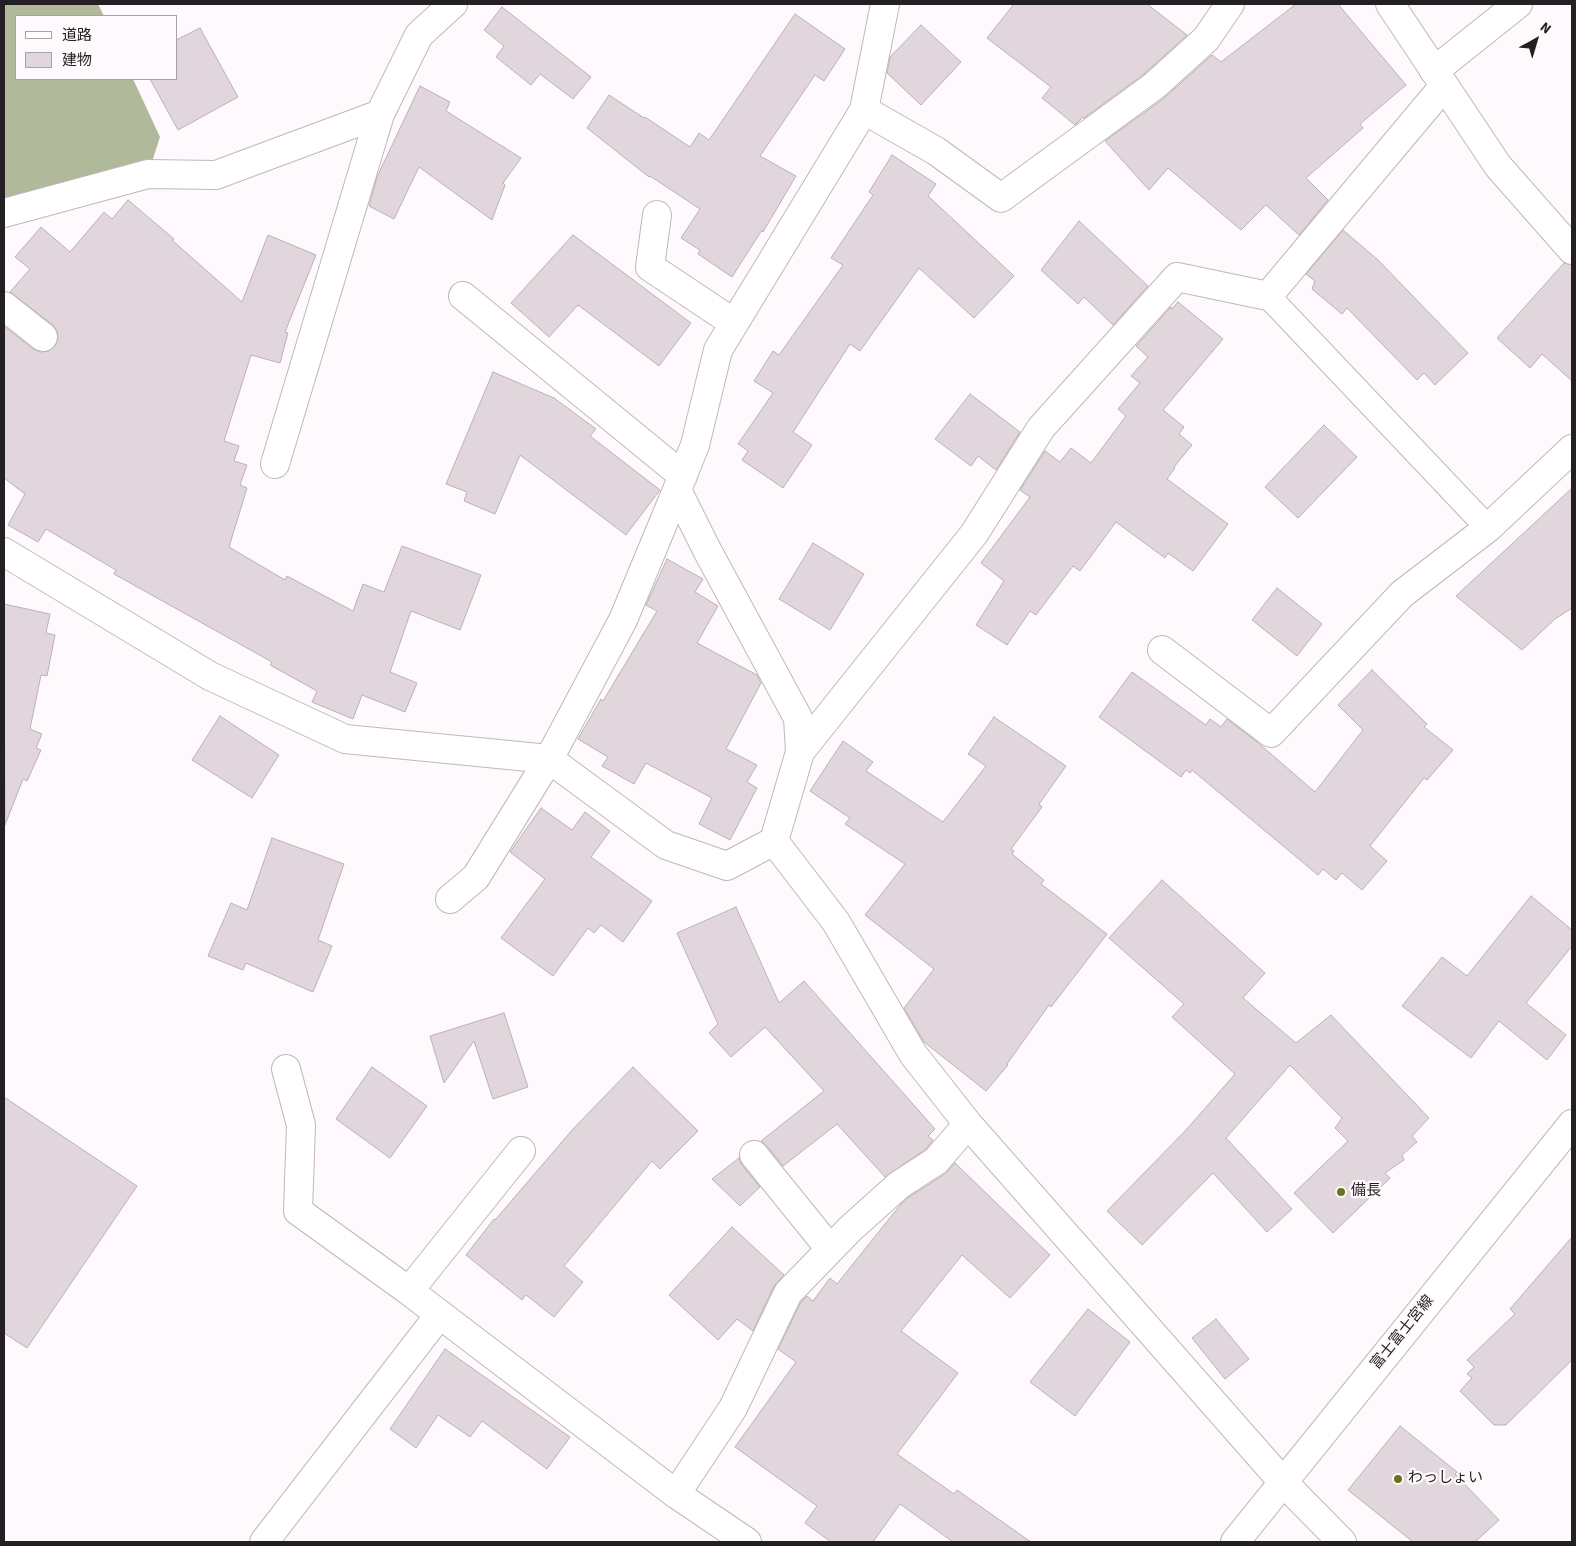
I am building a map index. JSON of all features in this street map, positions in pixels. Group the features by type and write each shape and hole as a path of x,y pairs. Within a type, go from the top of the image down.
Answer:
{"street":[{"path":"275,464 380,114 419,35 453,4"},
{"path":"450,899 476,878 549,759 622,620 695,445 718,350 864,110 885,4"},
{"path":"864,110 936,151 1002,198 1154,86 1206,39 1230,4"},
{"path":"1390,4 1498,166 1572,250"},
{"path":"800,752 974,534 1041,428 1177,277 1268,296 1439,78 1518,4"},
{"path":"4,213 148,174 216,175 380,114"},
{"path":"657,216 650,267 734,323"},
{"path":"4,552 210,676 345,739 549,759 666,845 727,866 774,841 800,752 798,718 707,550 680,483 463,296"},
{"path":"4,306 43,337"},
{"path":"1162,650 1271,733 1402,594 1488,528 1572,449"},
{"path":"774,841 836,922 913,1054 968,1124 1283,1482 1342,1542"},
{"path":"286,1070 301,1125 298,1211 440,1314 676,1494 747,1542"},
{"path":"676,1494 733,1408 788,1293 850,1229 900,1185 936,1161 968,1124"},
{"name":"富士富士宮線","path":"1235,1542 1572,1124"},
{"path":"409,1291 521,1151"},
{"path":"754,1155 830,1249"},
{"path":"264,1542 440,1314"}],"lane":[{"path":"1268,296 1488,528"}],"green space":[{"path":"4,4 98,4 104,15 15,15 15,80 133,80 160,137 148,174 4,214"}],"building":[{"path":"1014,4 1147,4 1187,35 1144,74 1083,117 1075,125 1042,98 1051,87 987,38"},
{"path":"1296,4 1338,4 1406,85 1360,124 1363,128 1306,178 1328,200 1299,235 1266,205 1241,230 1168,168 1149,190 1105,141 1163,99 1212,55 1221,62"},
{"path":"502,7 591,77 573,99 540,74 531,85 496,57 504,46 484,30"},
{"path":"795,14 845,49 824,81 815,75 760,156 796,176 763,232 762,230 732,277 698,254 700,250 681,238 700,209 649,177 587,128 609,95 690,147 699,133 709,140"},
{"path":"921,25 961,62 921,105 887,73 890,57"},
{"path":"200,28 238,97 178,130 151,80 178,80 178,39"},
{"path":"420,86 450,102 446,111 521,158 503,183 505,185 492,220 419,167 394,219 369,206 377,177"},
{"path":"892,155 936,184 928,196 1014,276 974,318 919,268 860,351 850,344 793,432 812,445 783,488 742,460 748,451 738,444 773,393 754,381 773,351 779,355 843,265 831,258 873,195 869,192"},
{"path":"128,200 174,239 172,240 242,302 268,235 316,255 285,332 288,333 280,363 251,355 224,441 239,446 234,461 247,465 240,485 247,488 229,547 285,580 287,576 353,611 363,584 384,592 402,546 481,575 460,630 411,611 390,672 417,683 405,712 362,695 353,719 312,702 317,691 270,665 272,662 114,574 116,570 46,529 38,542 8,525 25,494 4,478 4,326 33,349 40,352 49,351 55,346 58,339 57,331 53,325 10,292 30,269 15,257 41,227 70,252 104,212 112,219"},
{"path":"1079,221 1148,286 1113,325 1084,297 1078,304 1041,270"},
{"path":"1343,230 1378,260 1468,353 1435,385 1424,373 1417,380 1347,308 1342,314 1312,289 1315,281 1306,274"},
{"path":"573,235 691,323 659,366 578,305 549,337 511,303"},
{"path":"1564,263 1572,265 1572,381 1542,354 1530,368 1497,338"},
{"path":"1178,302 1223,339 1163,410 1184,427 1179,434 1192,445 1167,479 1228,524 1193,571 1168,553 1165,558 1116,522 1080,571 1073,566 1036,615 1030,611 1007,645 976,625 1004,581 981,563 1030,497 1020,490 1045,451 1060,462 1071,448 1091,463 1126,416 1118,409 1140,383 1131,376 1148,357 1136,346 1171,307 1172,309"},
{"path":"493,372 554,398 596,429 590,436 660,490 626,535 520,455 495,514 464,501 467,492 446,484"},
{"path":"970,394 1020,432 996,470 978,456 971,466 935,439"},
{"path":"1324,425 1357,457 1298,518 1265,487"},
{"path":"1572,488 1572,608 1555,619 1522,650 1456,596"},
{"path":"813,543 864,574 830,630 779,599"},
{"path":"667,559 703,579 695,592 718,606 697,643 757,675 761,683 726,749 757,765 747,782 757,788 730,840 699,824 712,798 646,763 634,784 602,766 608,757 578,739 657,611 646,605"},
{"path":"1277,588 1322,624 1297,656 1252,620"},
{"path":"4,604 50,614 46,633 55,635 47,676 41,675 30,729 42,734 36,748 41,750 27,781 23,779 5,825"},
{"path":"1372,670 1427,724 1424,727 1453,750 1427,780 1424,778 1370,846 1387,861 1362,890 1342,873 1336,880 1323,869 1318,875 1192,770 1190,773 1186,770 1181,777 1099,717 1132,672 1206,725 1210,719 1221,727 1227,719 1256,741 1315,792 1363,730 1338,705"},
{"path":"220,716 279,755 252,798 192,760"},
{"path":"994,717 1066,766 1039,804 1042,807 1011,849 1014,851 1012,854 1044,880 1041,884 1107,934 1051,1007 1049,1005 1008,1065 986,1091 924,1042 904,1008 934,969 865,915 905,864 845,824 850,818 810,791 843,741 873,762 866,771 943,822 986,766 968,754"},
{"path":"541,808 572,830 585,812 610,831 591,857 652,901 623,942 601,925 594,933 588,928 553,976 501,938 545,879 510,852"},
{"path":"272,838 344,864 318,940 332,946 313,992 246,963 243,970 208,956 231,903 247,910"},
{"path":"1162,880 1265,973 1243,998 1296,1043 1331,1015 1429,1118 1412,1136 1417,1142 1402,1155 1404,1160 1385,1173 1390,1178 1333,1233 1294,1193 1348,1141 1335,1128 1342,1118 1290,1065 1226,1138 1292,1209 1267,1232 1213,1173 1142,1245 1107,1211 1186,1130 1235,1074 1172,1017 1184,1004 1109,938"},
{"path":"1531,896 1572,930 1572,946 1526,1003 1566,1035 1547,1060 1499,1021 1471,1058 1402,1006 1442,957 1467,976"},
{"path":"736,907 779,1003 804,981 935,1129 928,1136 933,1140 926,1149 885,1177 837,1124 783,1166 761,1141 824,1091 765,1027 731,1057 709,1033 718,1024 677,933"},
{"path":"504,1013 528,1087 493,1099 474,1041 444,1083 430,1036"},
{"path":"372,1067 427,1106 390,1158 336,1119"},
{"path":"633,1067 698,1131 660,1169 652,1161 564,1266 583,1282 554,1317 526,1295 522,1300 466,1255 494,1219 573,1129"},
{"path":"4,1097 137,1186 27,1348 4,1333"},
{"path":"739,1158 742,1165 760,1187 740,1206 712,1179"},
{"path":"955,1163 1050,1255 1010,1298 962,1255 901,1331 958,1373 897,1454 954,1494 957,1490 1031,1542 953,1542 900,1504 873,1542 831,1542 805,1523 817,1506 735,1447 796,1362 778,1349 801,1302 807,1296 813,1301 830,1278 837,1284 901,1204 945,1174"},
{"path":"732,1227 784,1275 774,1286 753,1331 737,1319 718,1340 669,1295"},
{"path":"1572,1237 1572,1360 1506,1425 1494,1425 1460,1391 1472,1378 1467,1374 1474,1367 1467,1360 1515,1314 1510,1309"},
{"path":"1088,1309 1130,1342 1075,1416 1030,1382"},
{"path":"1216,1319 1249,1359 1225,1379 1192,1338"},
{"path":"445,1349 570,1437 547,1469 482,1421 470,1437 438,1415 416,1448 390,1429"},
{"path":"1400,1426 1457,1472 1455,1474 1499,1520 1475,1542 1413,1542 1348,1490"}],"place":[{"name":"備長","path":"1341,1192"},
{"name":"わっしょい","path":"1398,1479"}]}
